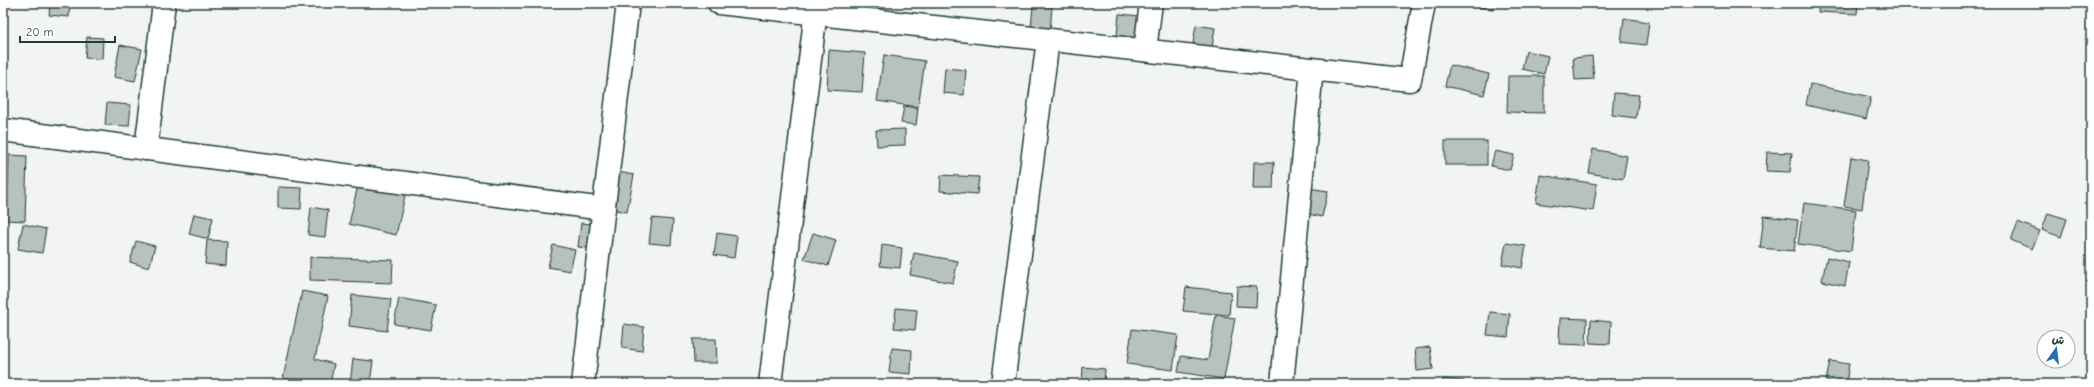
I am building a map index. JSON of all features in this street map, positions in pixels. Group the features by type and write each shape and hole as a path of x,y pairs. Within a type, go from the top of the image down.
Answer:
{"street":[{"path":"146,149 164,3"},
{"path":"583,384 628,3"},
{"path":"719,3 817,8 1048,40 1410,80 1424,3"},
{"path":"1145,50 1151,3"},
{"path":"770,384 817,8"},
{"path":"1003,384 1048,40"},
{"path":"1282,384 1312,69"},
{"path":"3,130 604,209"}],"building":[{"path":"50,3 70,3 69,17 49,15"},
{"path":"1457,3 1496,3 1495,9 1457,5"},
{"path":"1819,3 1858,3 1857,14 1818,12"},
{"path":"1033,6 1052,7 1050,31 1031,29"},
{"path":"1119,14 1140,16 1137,38 1117,36"},
{"path":"1624,18 1649,22 1646,45 1621,42"},
{"path":"1196,25 1215,28 1212,47 1193,44"},
{"path":"87,37 103,38 102,59 85,58"},
{"path":"120,45 142,49 135,81 114,77"},
{"path":"829,50 865,53 862,92 827,90"},
{"path":"1526,51 1548,56 1544,74 1522,69"},
{"path":"884,55 925,61 918,107 877,101"},
{"path":"1592,56 1594,79 1575,80 1573,58"},
{"path":"1450,65 1489,74 1484,95 1445,86"},
{"path":"945,68 966,70 964,95 943,93"},
{"path":"1508,76 1544,76 1544,113 1507,112"},
{"path":"1810,84 1871,97 1866,119 1806,105"},
{"path":"1614,93 1639,95 1636,118 1612,115"},
{"path":"107,103 131,105 129,126 105,125"},
{"path":"904,106 918,108 916,125 901,123"},
{"path":"905,129 905,145 877,146 876,130"},
{"path":"1445,141 1487,141 1487,165 1445,165"},
{"path":"1593,149 1627,156 1623,179 1589,173"},
{"path":"1495,151 1514,155 1510,170 1491,166"},
{"path":"1767,152 1792,153 1790,172 1766,171"},
{"path":"9,155 27,156 25,221 6,220"},
{"path":"1851,157 1868,160 1862,209 1844,206"},
{"path":"1254,162 1274,162 1273,189 1253,189"},
{"path":"602,169 634,175 627,212 595,206"},
{"path":"941,175 979,177 977,194 940,191"},
{"path":"1540,175 1597,184 1593,211 1536,203"},
{"path":"360,176 407,187 396,235 349,224"},
{"path":"278,187 302,188 301,209 278,208"},
{"path":"1308,188 1328,191 1322,217 1304,213"},
{"path":"1804,203 1856,210 1851,251 1798,244"},
{"path":"311,207 328,210 325,237 308,235"},
{"path":"2048,213 2067,219 2061,237 2042,230"},
{"path":"194,214 213,218 208,239 189,234"},
{"path":"1764,216 1798,220 1794,251 1760,248"},
{"path":"652,218 673,220 671,245 649,243"},
{"path":"2018,222 2040,231 2032,249 2011,240"},
{"path":"581,223 601,225 599,249 578,247"},
{"path":"23,224 46,229 42,253 18,249"},
{"path":"717,233 737,236 734,258 714,255"},
{"path":"813,233 836,240 828,266 804,259"},
{"path":"207,240 227,241 226,266 205,264"},
{"path":"136,241 155,246 149,268 130,262"},
{"path":"1506,243 1526,246 1522,268 1502,264"},
{"path":"553,245 575,250 570,271 548,267"},
{"path":"882,245 902,248 900,268 880,266"},
{"path":"914,253 958,261 953,283 910,275"},
{"path":"310,257 393,260 392,283 310,280"},
{"path":"1827,257 1849,262 1845,286 1822,281"},
{"path":"1237,286 1257,287 1256,307 1236,306"},
{"path":"1186,287 1231,292 1229,315 1183,311"},
{"path":"302,291 328,296 315,359 334,364 330,384 311,384 283,378"},
{"path":"352,295 391,299 387,331 349,326"},
{"path":"399,298 436,305 431,330 394,324"},
{"path":"896,308 917,310 915,330 894,328"},
{"path":"1490,312 1510,314 1508,337 1487,335"},
{"path":"1216,315 1235,318 1224,379 1178,372 1181,356 1208,360"},
{"path":"1560,318 1587,319 1586,345 1559,344"},
{"path":"1591,320 1611,322 1610,344 1590,343"},
{"path":"624,324 644,327 642,351 622,348"},
{"path":"1132,329 1178,335 1173,370 1127,364"},
{"path":"693,339 716,339 717,363 694,363"},
{"path":"1430,347 1433,369 1417,371 1415,349"},
{"path":"892,348 912,350 911,374 889,372"},
{"path":"353,359 373,361 370,384 350,384"},
{"path":"1830,361 1849,364 1846,384 1826,381"},
{"path":"1083,367 1105,369 1104,384 1082,384"},
{"path":"1443,379 1464,381 1464,384 1443,384"}]}
